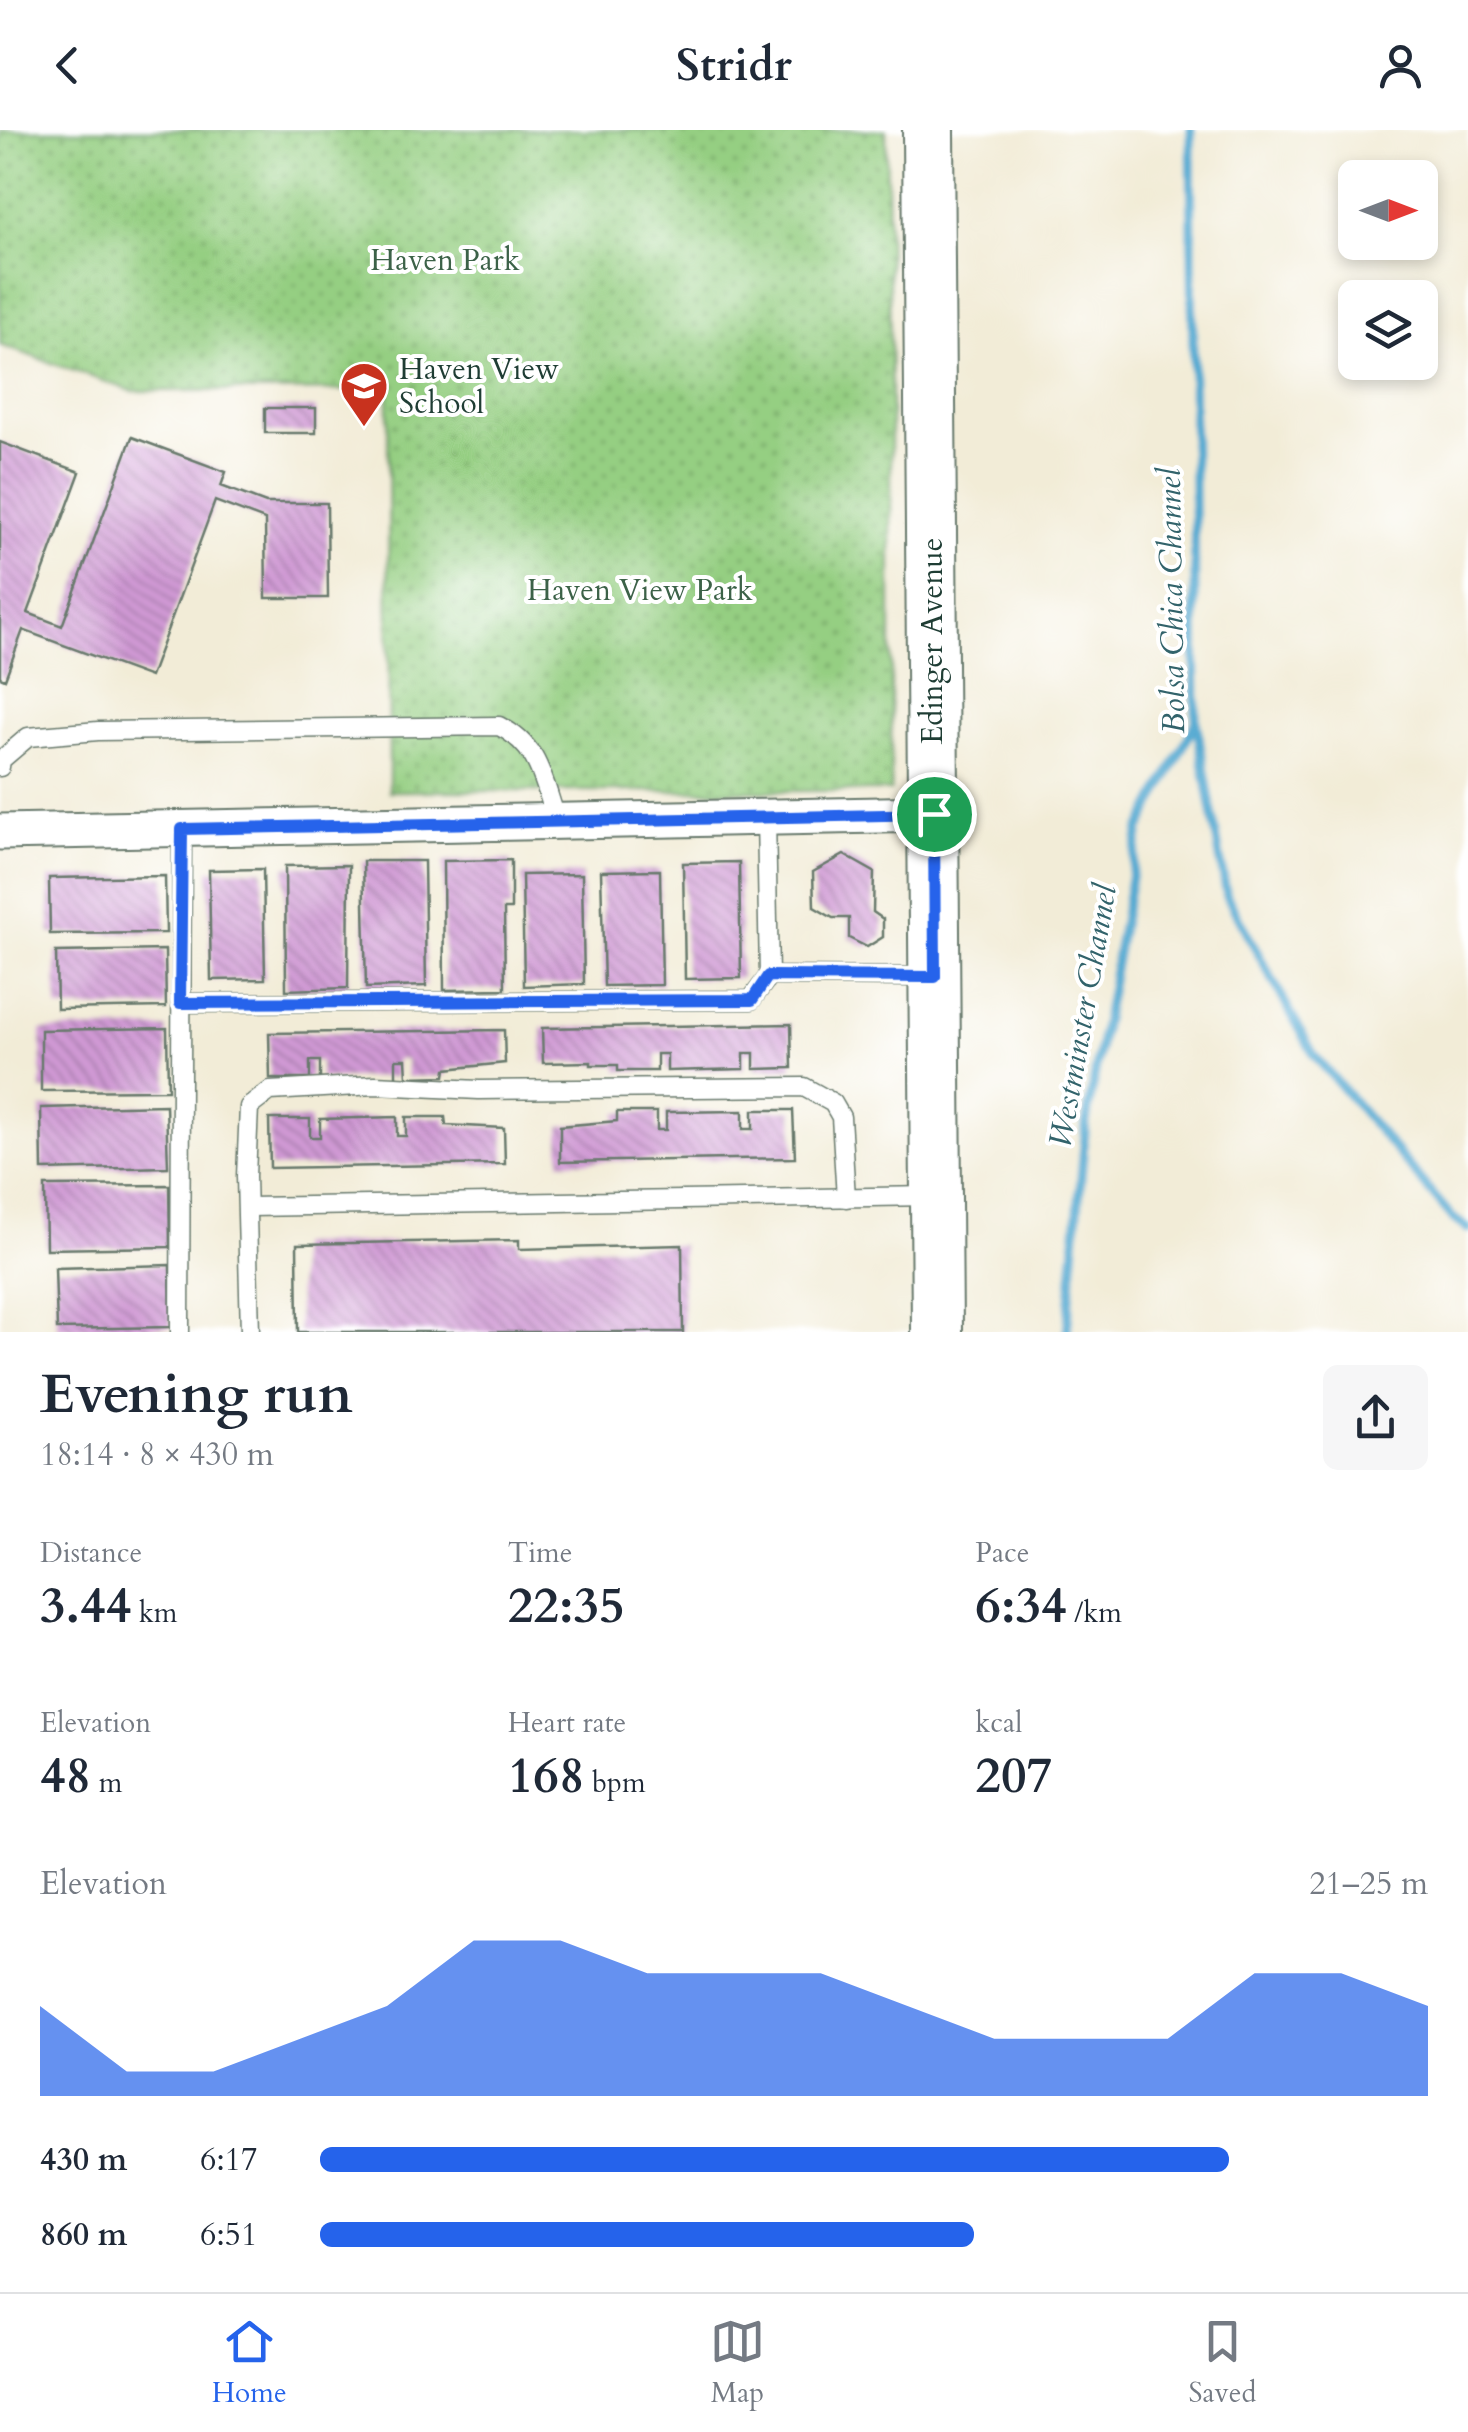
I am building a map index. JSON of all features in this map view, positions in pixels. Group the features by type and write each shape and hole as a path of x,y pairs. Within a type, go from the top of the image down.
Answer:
{"main road":[{"name":"Edinger Avenue","path":"928,130 937,1332"}],"street":[{"path":"0,832 934,814"}],"lane":[{"path":"0,767 1,760 28,737 98,731 499,726 519,736 534,754 558,821"},
{"path":"180,1003 752,1000 768,976 766,817"},
{"path":"180,1332 182,829"},
{"path":"768,976 935,977"},
{"path":"250,1332 249,1106 270,1092 375,1085 478,1090 804,1086 833,1102 841,1116 846,1198"},
{"path":"249,1207 936,1196"}],"green space":[{"path":"0,130 886,130 891,387 891,791 389,791 388,390 132,391 0,345"}],"building":[{"path":"265,408 316,408 316,433 265,433"},
{"path":"132,437 226,472 221,486 266,503 327,503 328,598 266,598 265,520 215,501 150,677 23,630 5,679 0,677 0,442 80,472 28,613 62,626"},
{"path":"844,855 874,872 873,912 883,919 883,937 867,947 849,938 849,918 833,918 814,907 813,872"},
{"path":"511,860 511,909 504,909 505,989 444,990 443,861"},
{"path":"363,861 424,861 426,986 366,988"},
{"path":"739,862 741,978 685,979 683,863"},
{"path":"349,865 348,988 286,990 285,866"},
{"path":"263,869 265,979 211,980 209,870"},
{"path":"660,870 662,985 604,986 601,871"},
{"path":"582,874 584,984 524,986 522,875"},
{"path":"165,876 166,933 50,934 49,878"},
{"path":"165,950 166,1007 57,1009 56,952"},
{"path":"791,1024 792,1068 754,1069 754,1053 744,1053 744,1069 667,1071 667,1054 657,1054 657,1071 618,1071 618,1065 591,1062 543,1063 542,1028"},
{"path":"167,1028 168,1090 41,1091 41,1030"},
{"path":"504,1030 505,1063 446,1069 445,1076 407,1077 406,1059 396,1059 396,1077 320,1079 320,1061 310,1061 310,1079 270,1079 269,1033"},
{"path":"166,1105 168,1167 42,1170 41,1108"},
{"path":"753,1110 793,1110 795,1158 560,1162 560,1126 617,1121 617,1112 657,1112 657,1130 666,1130 666,1112 743,1111 743,1129 753,1129"},
{"path":"397,1117 397,1136 406,1136 406,1117 445,1117 446,1125 504,1128 505,1164 270,1168 269,1119 310,1119 310,1137 320,1137 320,1119"},
{"path":"169,1185 170,1247 46,1249 45,1186"},
{"path":"519,1240 519,1249 682,1245 683,1332 298,1332 297,1244"},
{"path":"170,1265 171,1327 57,1329 55,1268"}],"waterway":[{"name":"Westminster Channel","path":"1191,130 1196,721 1227,897 1314,1055 1453,1218 1468,1229"},
{"name":"Westminster Channel","path":"1067,1332 1086,1122 1140,829 1195,724"}],"place":[{"name":"Haven View School","path":"364,428"}],"route":[{"path":"934,814 935,977 768,976 752,1000 180,1003 182,829 934,814"}],"park label":[{"name":"Haven Park","path":"445,260"},
{"name":"Haven View Park","path":"640,590"}],"water label":[{"name":"Bolsa Chica Channel","path":"1172,601"}]}
